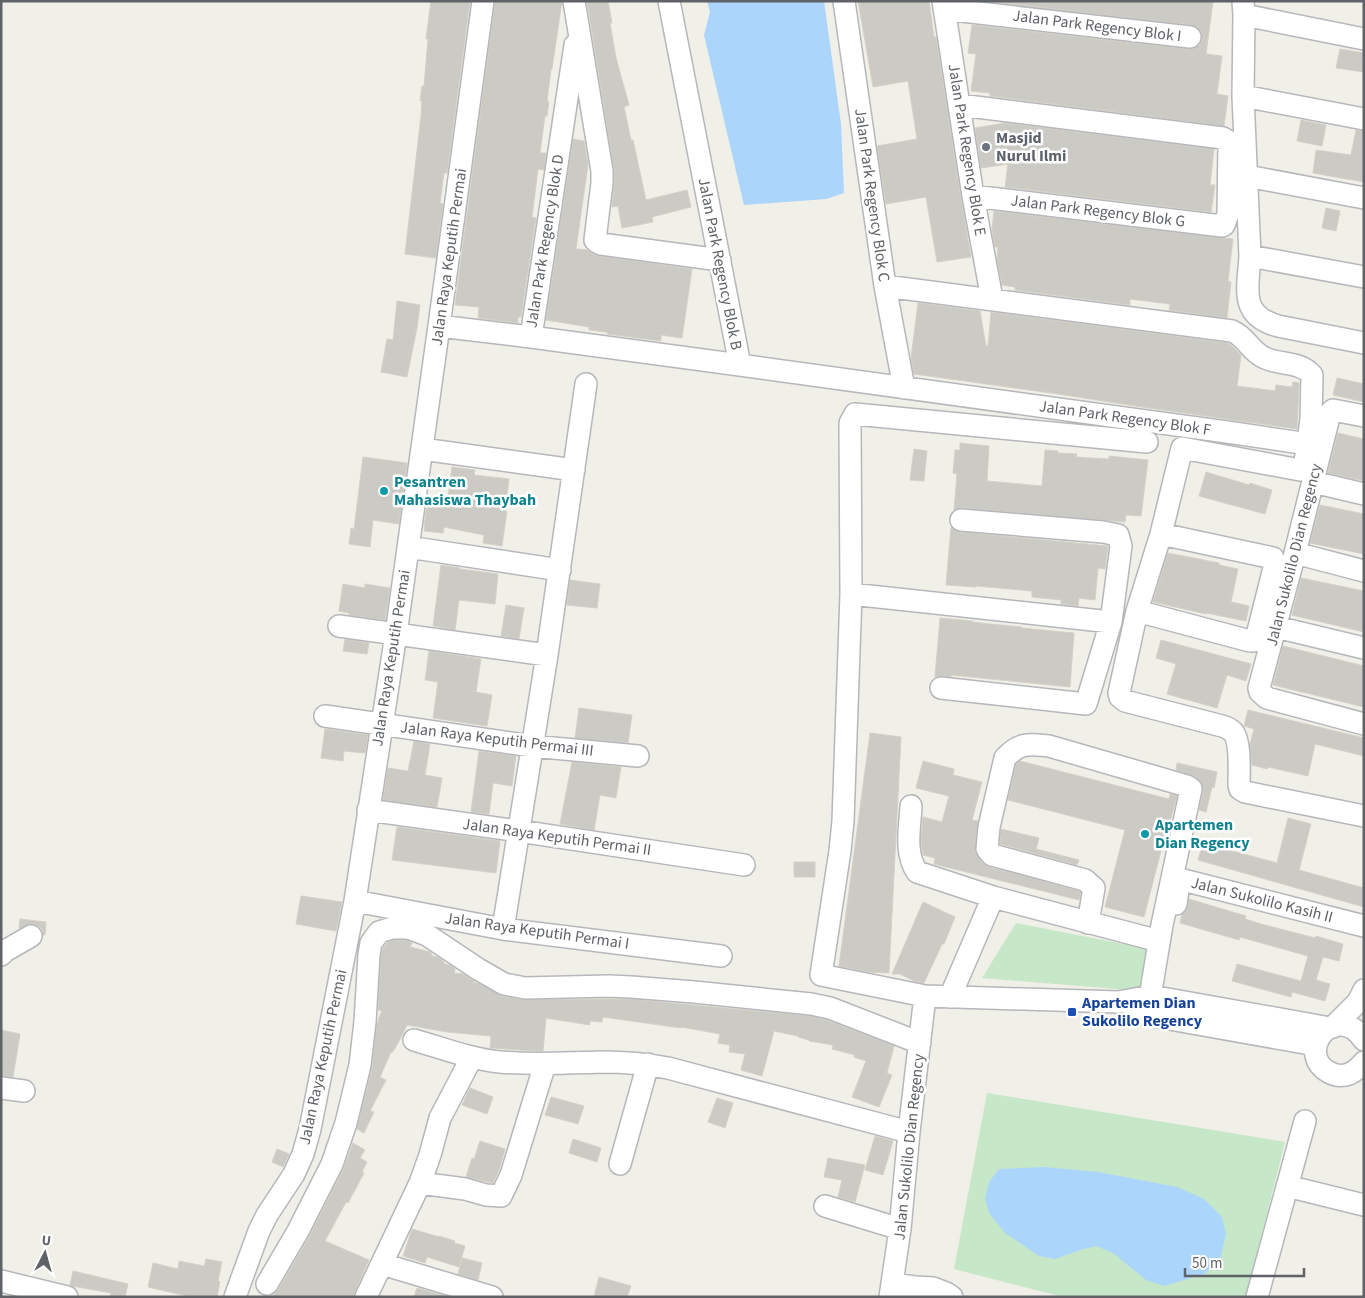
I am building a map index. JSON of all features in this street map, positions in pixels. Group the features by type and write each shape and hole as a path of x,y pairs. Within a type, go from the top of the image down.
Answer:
{"street":[{"name":"Jalan Raya Keputih Permai","path":"235,1297 259,1231 267,1215 294,1174 303,1154 310,1129 355,901 396,634 440,326 483,1"},
{"path":"574,1 602,171 595,240 602,244 720,260"},
{"name":"Jalan Park Regency Blok B","path":"670,1 740,365 904,388"},
{"name":"Jalan Park Regency Blok C","path":"844,1 885,286 904,388"},
{"name":"Jalan Park Regency Blok I","path":"944,5 1190,37"},
{"name":"Jalan Park Regency Blok E","path":"944,5 992,299"},
{"path":"1364,39 1243,8 1243,96 1250,256 1248,297 1250,308 1267,323 1364,343"},
{"name":"Jalan Park Regency Blok D","path":"578,25 530,337 740,365"},
{"path":"1243,96 1364,119"},
{"name":"Jalan Park Regency Blok G","path":"960,105 1223,138 1228,141 1228,214 1222,226 974,196"},
{"path":"1247,176 1364,198"},
{"path":"1250,256 1364,277"},
{"path":"885,286 1232,331 1244,338 1250,347 1266,359 1300,366 1312,374 1311,418 1308,444 1304,467 1300,470 1182,448"},
{"path":"440,326 530,337"},
{"path":"503,929 560,570 586,384"},
{"name":"Jalan Park Regency Blok F","path":"904,388 1308,444"},
{"name":"Jalan Sukolilo Dian Regency","path":"1364,416 1333,410 1330,416 1259,688 1260,692 1267,698 1364,724"},
{"path":"1147,442 855,414 850,423 850,594 843,821 821,975 925,996 1118,1002 1339,1034"},
{"path":"1187,426 1160,534 1137,611 1119,693 1120,697 1222,726 1232,731 1235,734 1238,747 1239,785 1240,789 1245,792 1364,816"},
{"path":"422,449 574,470"},
{"path":"1313,482 1364,494"},
{"path":"941,688 1086,704 1111,622 1121,546 1118,534 961,520"},
{"path":"1137,611 1250,641 1256,639 1275,564 1273,558 1160,534"},
{"path":"408,547 560,570"},
{"path":"1295,554 1364,571"},
{"path":"850,594 1111,622"},
{"path":"339,626 546,655"},
{"path":"1276,627 1364,648"},
{"name":"Jalan Raya Keputih Permai III","path":"325,716 532,746 638,756"},
{"name":"Jalan Sukolilo Kasih II","path":"1088,922 1094,888 1085,880 992,855 988,849 989,828 1005,758 1013,749 1028,744 1049,746 1190,788 1161,933 1149,1005"},
{"path":"911,806 909,852 917,872 993,897 1088,922 1161,933"},
{"name":"Jalan Raya Keputih Permai II","path":"368,810 744,865"},
{"name":"Jalan Sukolilo Kasih II","path":"1161,933 1172,921 1180,883 1183,880 1364,926"},
{"path":"950,997 993,897"},
{"name":"Jalan Raya Keputih Permai I","path":"355,901 503,929 721,956"},
{"path":"267,1284 298,1230 332,1164 346,1123 360,1065 366,1022 369,955 371,944 379,932 392,928 408,928 427,935 504,984 525,988 631,987 811,1004 830,1008 920,1043"},
{"path":"1,955 31,936"},
{"path":"1362,1067 1348,1074 1338,1075 1328,1072 1320,1065 1316,1055 1339,1034 1363,994"},
{"name":"Jalan Sukolilo Dian Regency","path":"891,1290 900,1229 925,996"},
{"path":"414,1040 472,1057 499,1062 648,1064 909,1132"},
{"path":"366,1297 420,1183 440,1118 472,1057"},
{"path":"420,1183 501,1196 511,1175 545,1064"},
{"path":"620,1164 648,1064"},
{"path":"1,1088 24,1091"},
{"path":"1257,1297 1306,1121"},
{"path":"1288,1186 1364,1205"},
{"path":"825,1206 900,1229"},
{"path":"382,1264 492,1297"},
{"path":"1,1281 67,1297"},
{"path":"891,1290 915,1287 933,1288 952,1297"}],"green space":[{"path":"1016,923 1149,949 1141,991 982,978"},
{"path":"987,1093 1285,1142 1246,1297 1063,1297 954,1269"}],"water":[{"path":"707,1 824,1 841,124 844,193 826,199 744,205 704,35 710,12"},
{"path":"1044,1167 1098,1172 1177,1187 1204,1199 1222,1217 1226,1234 1220,1260 1204,1274 1164,1286 1146,1280 1113,1253 1096,1246 1055,1259 1039,1256 1005,1233 989,1213 985,1198 989,1182 999,1169"}],"building":[{"path":"431,1 470,1 447,173 444,173 440,203 443,204 436,258 405,254 421,116 422,101 420,101 422,86 424,86 428,39 426,39"},
{"path":"495,1 562,1 551,69 547,116 545,116 540,153 546,153 544,170 538,169 532,217 536,218 521,317 518,317 518,323 478,318 479,307 455,305"},
{"path":"587,1 608,1 616,58 629,105 624,107 646,200 687,190 691,207 652,217 653,222 622,228 618,206 612,207 614,169"},
{"path":"858,1 929,1 971,257 937,262 926,197 886,204 877,146 917,139 908,81 873,87"},
{"path":"986,1 1213,1 1206,54 1222,56 1217,94 1228,96 1224,126 990,96 990,93 971,91 976,54 968,53 972,25 1189,49 1200,45 1202,39 1201,32 1197,27 1191,25"},
{"path":"1340,49 1364,53 1364,72 1336,68"},
{"path":"1301,120 1326,125 1322,146 1297,141"},
{"path":"1005,123 1214,149 1210,185 1215,185 1211,212 1005,187 1008,164 981,168 975,128"},
{"path":"1356,130 1364,131 1364,182 1313,173 1316,150 1351,155"},
{"path":"573,139 584,141 588,165 576,249 587,250 599,256 692,269 682,338 661,335 661,341 607,334 607,332 589,330 589,327 546,320"},
{"path":"1326,208 1340,211 1336,231 1322,228"},
{"path":"994,211 1233,239 1228,281 1231,282 1227,318 1169,310 1170,304 1130,299 1130,305 1015,290 1015,287 1002,285 997,258 998,247 995,247 992,229"},
{"path":"397,301 420,305 407,377 381,372 387,339 393,340"},
{"path":"918,303 980,311 986,346 988,346 991,312 1228,343 1241,355 1237,386 1275,391 1276,385 1292,387 1293,382 1299,383 1297,429 914,374 911,358"},
{"path":"1337,378 1364,384 1364,402 1333,395"},
{"path":"1338,433 1364,439 1364,481 1328,473"},
{"path":"960,443 989,446 987,481 1042,486 1045,450 1077,454 1076,457 1109,459 1109,456 1148,460 1141,516 1126,515 1125,522 962,508 954,510 957,474 953,473 955,450 960,450"},
{"path":"914,449 927,451 924,481 910,480"},
{"name":"Pesantren Mahasiswa Thaybah","path":"363,457 407,463 399,524 373,520 370,547 349,544 351,528 354,529"},
{"path":"452,467 475,470 474,475 509,479 502,546 483,543 484,535 444,527 443,533 424,531 427,504 447,506"},
{"path":"1206,472 1272,490 1265,514 1199,496"},
{"path":"1320,505 1364,514 1364,554 1310,543"},
{"path":"951,527 960,532 1108,546 1105,569 1098,568 1095,600 1079,598 1078,606 1061,604 1061,600 1032,597 1032,591 946,585"},
{"path":"1168,553 1219,563 1219,565 1238,569 1231,602 1249,606 1246,621 1153,602"},
{"path":"441,565 498,574 495,604 459,600 455,630 433,626"},
{"path":"1301,578 1364,591 1364,632 1292,615"},
{"path":"570,580 600,584 597,608 567,605"},
{"path":"343,584 365,588 365,584 390,588 385,620 349,615 349,613 339,611"},
{"path":"506,605 524,608 519,639 501,636"},
{"path":"940,618 1074,633 1070,687 951,675 951,677 935,677"},
{"path":"345,639 369,643 367,654 343,651"},
{"path":"1161,640 1251,664 1246,681 1227,675 1217,708 1167,694 1176,664 1156,658"},
{"path":"1283,646 1364,666 1364,707 1273,685"},
{"path":"429,651 481,659 476,692 492,695 487,726 433,718 438,682 425,680"},
{"path":"579,708 632,715 628,743 575,738"},
{"path":"1248,710 1364,738 1364,756 1315,744 1308,776 1252,765 1250,744 1254,729 1244,726"},
{"path":"325,729 368,735 365,753 344,751 343,761 321,758"},
{"path":"870,733 901,737 889,973 869,972 839,966"},
{"path":"414,741 430,744 425,775 442,778 437,807 383,800 388,768 408,771"},
{"path":"479,751 516,756 512,786 493,783 489,814 471,812"},
{"path":"923,761 954,769 953,775 982,782 972,820 978,821 975,852 982,863 989,867 1079,891 1081,893 1079,900 934,864 935,858 923,855 921,840 923,817 942,822 949,796 916,788"},
{"name":"Apartemen Dian Regency","path":"1020,761 1169,799 1170,794 1177,796 1144,917 1105,907 1125,830 1008,800 1016,764"},
{"path":"572,762 621,767 616,798 600,795 594,830 560,824"},
{"path":"1177,763 1217,772 1206,812 1199,810 1203,792 1202,784 1194,776 1176,770"},
{"path":"1288,818 1311,824 1299,870 1364,888 1364,907 1198,860 1203,843 1277,863"},
{"path":"397,827 500,841 496,873 392,860"},
{"path":"1001,829 1039,838 1036,849 1079,860 1077,865 1000,844"},
{"path":"794,862 815,862 815,877 794,877"},
{"path":"301,896 342,902 336,931 296,924"},
{"path":"1189,899 1246,916 1245,919 1261,924 1343,944 1339,961 1323,957 1316,980 1330,984 1325,1001 1292,992 1291,997 1232,981 1237,964 1301,981 1308,956 1240,937 1239,940 1180,923 1182,914 1188,906"},
{"path":"923,902 955,917 944,944 942,944 924,983 914,981 900,974 892,974"},
{"path":"20,919 46,922 45,935 43,935 42,929 37,925 31,924 19,928"},
{"path":"394,940 406,940 412,943 410,947 430,952 432,956 438,957 444,964 450,965 455,969 454,973 463,974 474,981 474,983 478,983 501,996 523,1000 630,999 809,1016 826,1020 894,1046 887,1073 892,1075 879,1107 852,1097 866,1061 854,1057 855,1055 832,1049 833,1045 809,1041 798,1036 774,1031 762,1076 741,1070 745,1054 729,1052 730,1045 718,1043 720,1034 682,1027 603,1017 602,1022 590,1021 590,1025 546,1018 543,1051 538,1051 490,1048 491,1036 447,1032 407,1025 391,1052 380,1077 386,1080 370,1111 374,1112 364,1133 357,1129 372,1068 377,1023 382,1011 378,1010 381,956 383,948 387,943"},
{"path":"1,1030 20,1034 13,1077 1,1076"},
{"path":"470,1088 493,1097 487,1114 462,1105"},
{"path":"551,1097 584,1106 578,1124 545,1115"},
{"path":"717,1098 733,1103 725,1128 708,1122"},
{"path":"875,1136 893,1141 883,1175 865,1170"},
{"path":"573,1139 601,1148 597,1162 569,1153"},
{"path":"480,1141 505,1149 493,1183 466,1177"},
{"path":"353,1143 365,1150 360,1158 367,1162 362,1172 364,1173 325,1241 369,1260 354,1297 269,1297 278,1290 309,1237 343,1170"},
{"path":"277,1149 289,1154 283,1167 272,1162"},
{"path":"828,1158 865,1165 855,1202 838,1197 842,1180 824,1177"},
{"path":"412,1229 455,1241 454,1243 465,1246 459,1267 427,1257 425,1263 403,1256"},
{"path":"462,1258 482,1263 478,1280 458,1274"},
{"path":"206,1259 222,1262 217,1297 191,1297 148,1287 153,1263 178,1269 179,1261 204,1266"},
{"path":"73,1271 128,1284 125,1297 110,1297 111,1293 70,1285"},
{"path":"599,1277 631,1286 627,1297 594,1297"},
{"path":"417,1288 448,1297 414,1297"}],"place":[{"name":"Masjid Nurul Ilmi","path":"986,147"},
{"name":"Pesantren Mahasiswa Thaybah","path":"384,491"},
{"name":"Apartemen Dian Regency","path":"1145,834"},
{"name":"Apartemen Dian Sukolilo Regency","path":"1072,1012"}]}
